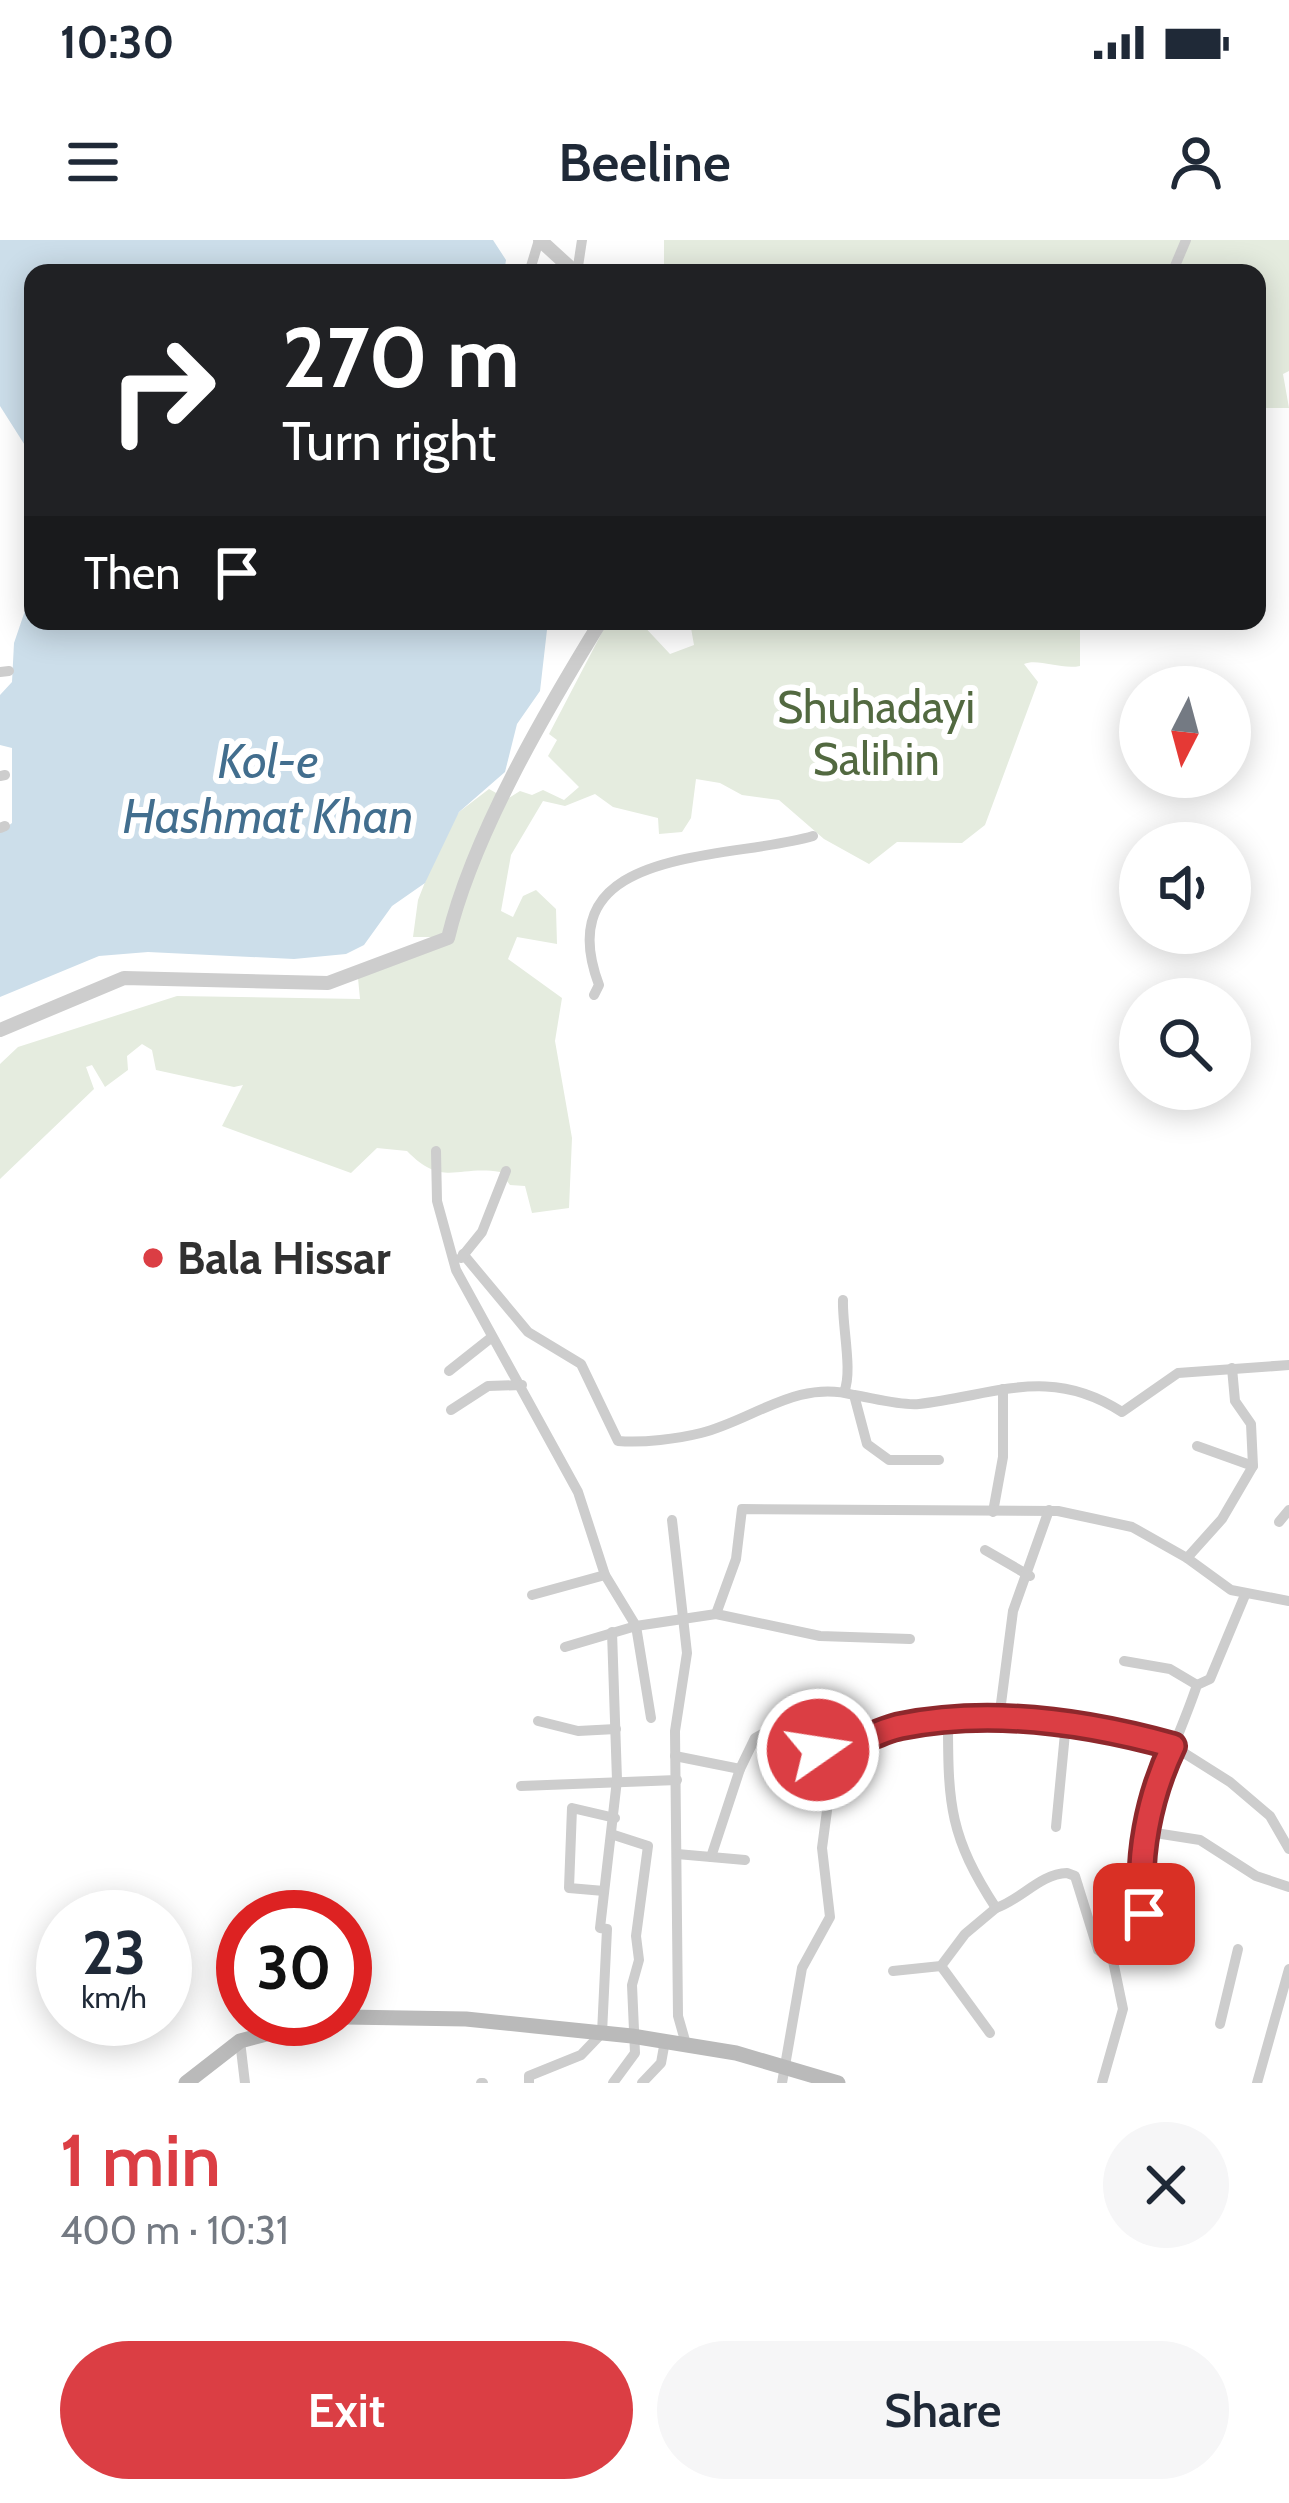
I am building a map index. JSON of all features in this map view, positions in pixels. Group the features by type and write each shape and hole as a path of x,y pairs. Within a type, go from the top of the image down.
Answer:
{"main road":[{"path":"372,2017 466,2019 632,2036 686,2044 784,2075 838,2083"},
{"path":"186,2083 234,2046"}],"street":[{"path":"539,240 567,264"},
{"path":"0,1030 124,978 328,983 448,938 462,881 485,832 596,630"},
{"path":"593,995 598,985 589,958 590,928 606,891 669,860 696,860 813,836"},
{"path":"436,1151 437,1202 455,1267 578,1492 605,1575 636,1626 651,1718"},
{"path":"455,1267 482,1232 506,1171"},
{"path":"463,1254 528,1332 581,1364 618,1441 699,1434 794,1396 849,1394 920,1404 1048,1383 1087,1392 1122,1412 1164,1378 1289,1364"},
{"path":"843,1300 841,1338 849,1394 867,1444 889,1460 939,1460"},
{"path":"449,1371 492,1337"},
{"path":"1187,1558 1222,1519 1253,1466 1251,1424 1235,1402 1232,1368"},
{"path":"451,1410 488,1386 522,1385"},
{"path":"993,1512 1003,1456 1004,1389"},
{"path":"1197,1446 1253,1466"},
{"path":"716,1614 736,1559 742,1509 872,1506 1049,1510 1132,1527 1245,1595 1289,1601"},
{"path":"999,1718 1013,1611 1030,1576 1049,1510"},
{"path":"1279,1522 1289,1510"},
{"path":"672,1520 687,1653 676,1707 675,1756 678,2017 686,2044"},
{"path":"985,1550 1030,1576"},
{"path":"532,1595 605,1575"},
{"path":"1154,1956 1138,1877 1155,1788 1197,1685 1210,1679 1245,1595"},
{"path":"566,1647 636,1626 716,1614 820,1636 910,1639"},
{"path":"529,2083 529,2076 581,2055 602,2032 604,1892 617,1780 612,1632"},
{"path":"1124,1661 1170,1669 1197,1685"},
{"path":"784,2075 802,1968 830,1917 822,1848 839,1750 899,1726 999,1718 1066,1723 1173,1746 1250,1798 1270,1816 1289,1849"},
{"path":"538,1721 578,1731 616,1729"},
{"path":"948,1722 950,1819 959,1846 996,1908"},
{"path":"1056,1827 1066,1723"},
{"path":"712,1857 740,1768 755,1738 770,1729 834,1758"},
{"path":"675,1756 740,1768"},
{"path":"521,1786 677,1780"},
{"path":"604,1892 569,1888 572,1808 615,1818"},
{"path":"1149,1832 1200,1840 1256,1876 1289,1887"},
{"path":"613,2083 634,2053 632,1985 640,1948 636,1936 648,1846 614,1834"},
{"path":"677,1854 745,1860"},
{"path":"893,1972 941,1966 965,1934 996,1908 1057,1873 1075,1876 1098,1950 1113,1961 1121,1983 1117,2044 1102,2083"},
{"path":"1220,2024 1238,1948"},
{"path":"941,1966 990,2033"},
{"path":"1257,2083 1289,1969"},
{"path":"642,2083 661,2063 665,2041"},
{"path":"241,2046 245,2083"}],"green space":[{"path":"664,240 1289,240 1289,371 1283,374 1289,408 1266,408 1266,264 664,264"},
{"name":"Shuhadayi Salihin","path":"603,630 647,630 670,654 694,645 691,630 1080,630 1080,666 1024,664 1038,682 985,825 962,843 897,842 869,864 824,839 779,800 742,795 720,783 696,779 691,818 682,832 659,834 658,818 613,807 595,794 565,806 543,801 511,855 501,911 513,917 523,896 536,890 556,909 557,944 517,937 508,959 562,998 555,1041 572,1138 569,1208 532,1213 525,1186 510,1185 500,1172 441,1172 407,1151 377,1148 351,1173 222,1126 243,1085 156,1070 152,1050 142,1044 127,1056 128,1070 105,1087 92,1065 86,1067 94,1089 0,1179 0,1064 18,1047 177,996 360,999 358,978 437,937 413,937 418,900 442,839 459,812 489,789 507,799 520,791 532,795 543,790 564,800 579,787 548,756 557,740 549,734"}],"water":[{"path":"0,240 493,240 506,260 505,264 24,264 24,444 0,406"},
{"name":"Kol-e Hashmat Khan","path":"24,614 24,630 547,630 540,691 517,724 505,772 459,812 425,883 392,906 364,945 346,954 294,959 148,952 99,956 0,997 0,832 12,823 12,748 0,745 0,695 12,682 14,643"}],"place":[{"name":"Bala Hissar","path":"153,1258"}],"route":[{"path":"818,1750 834,1758 839,1750 899,1726 999,1718 1066,1723 1173,1746 1155,1788 1138,1877 1144,1914"}]}
